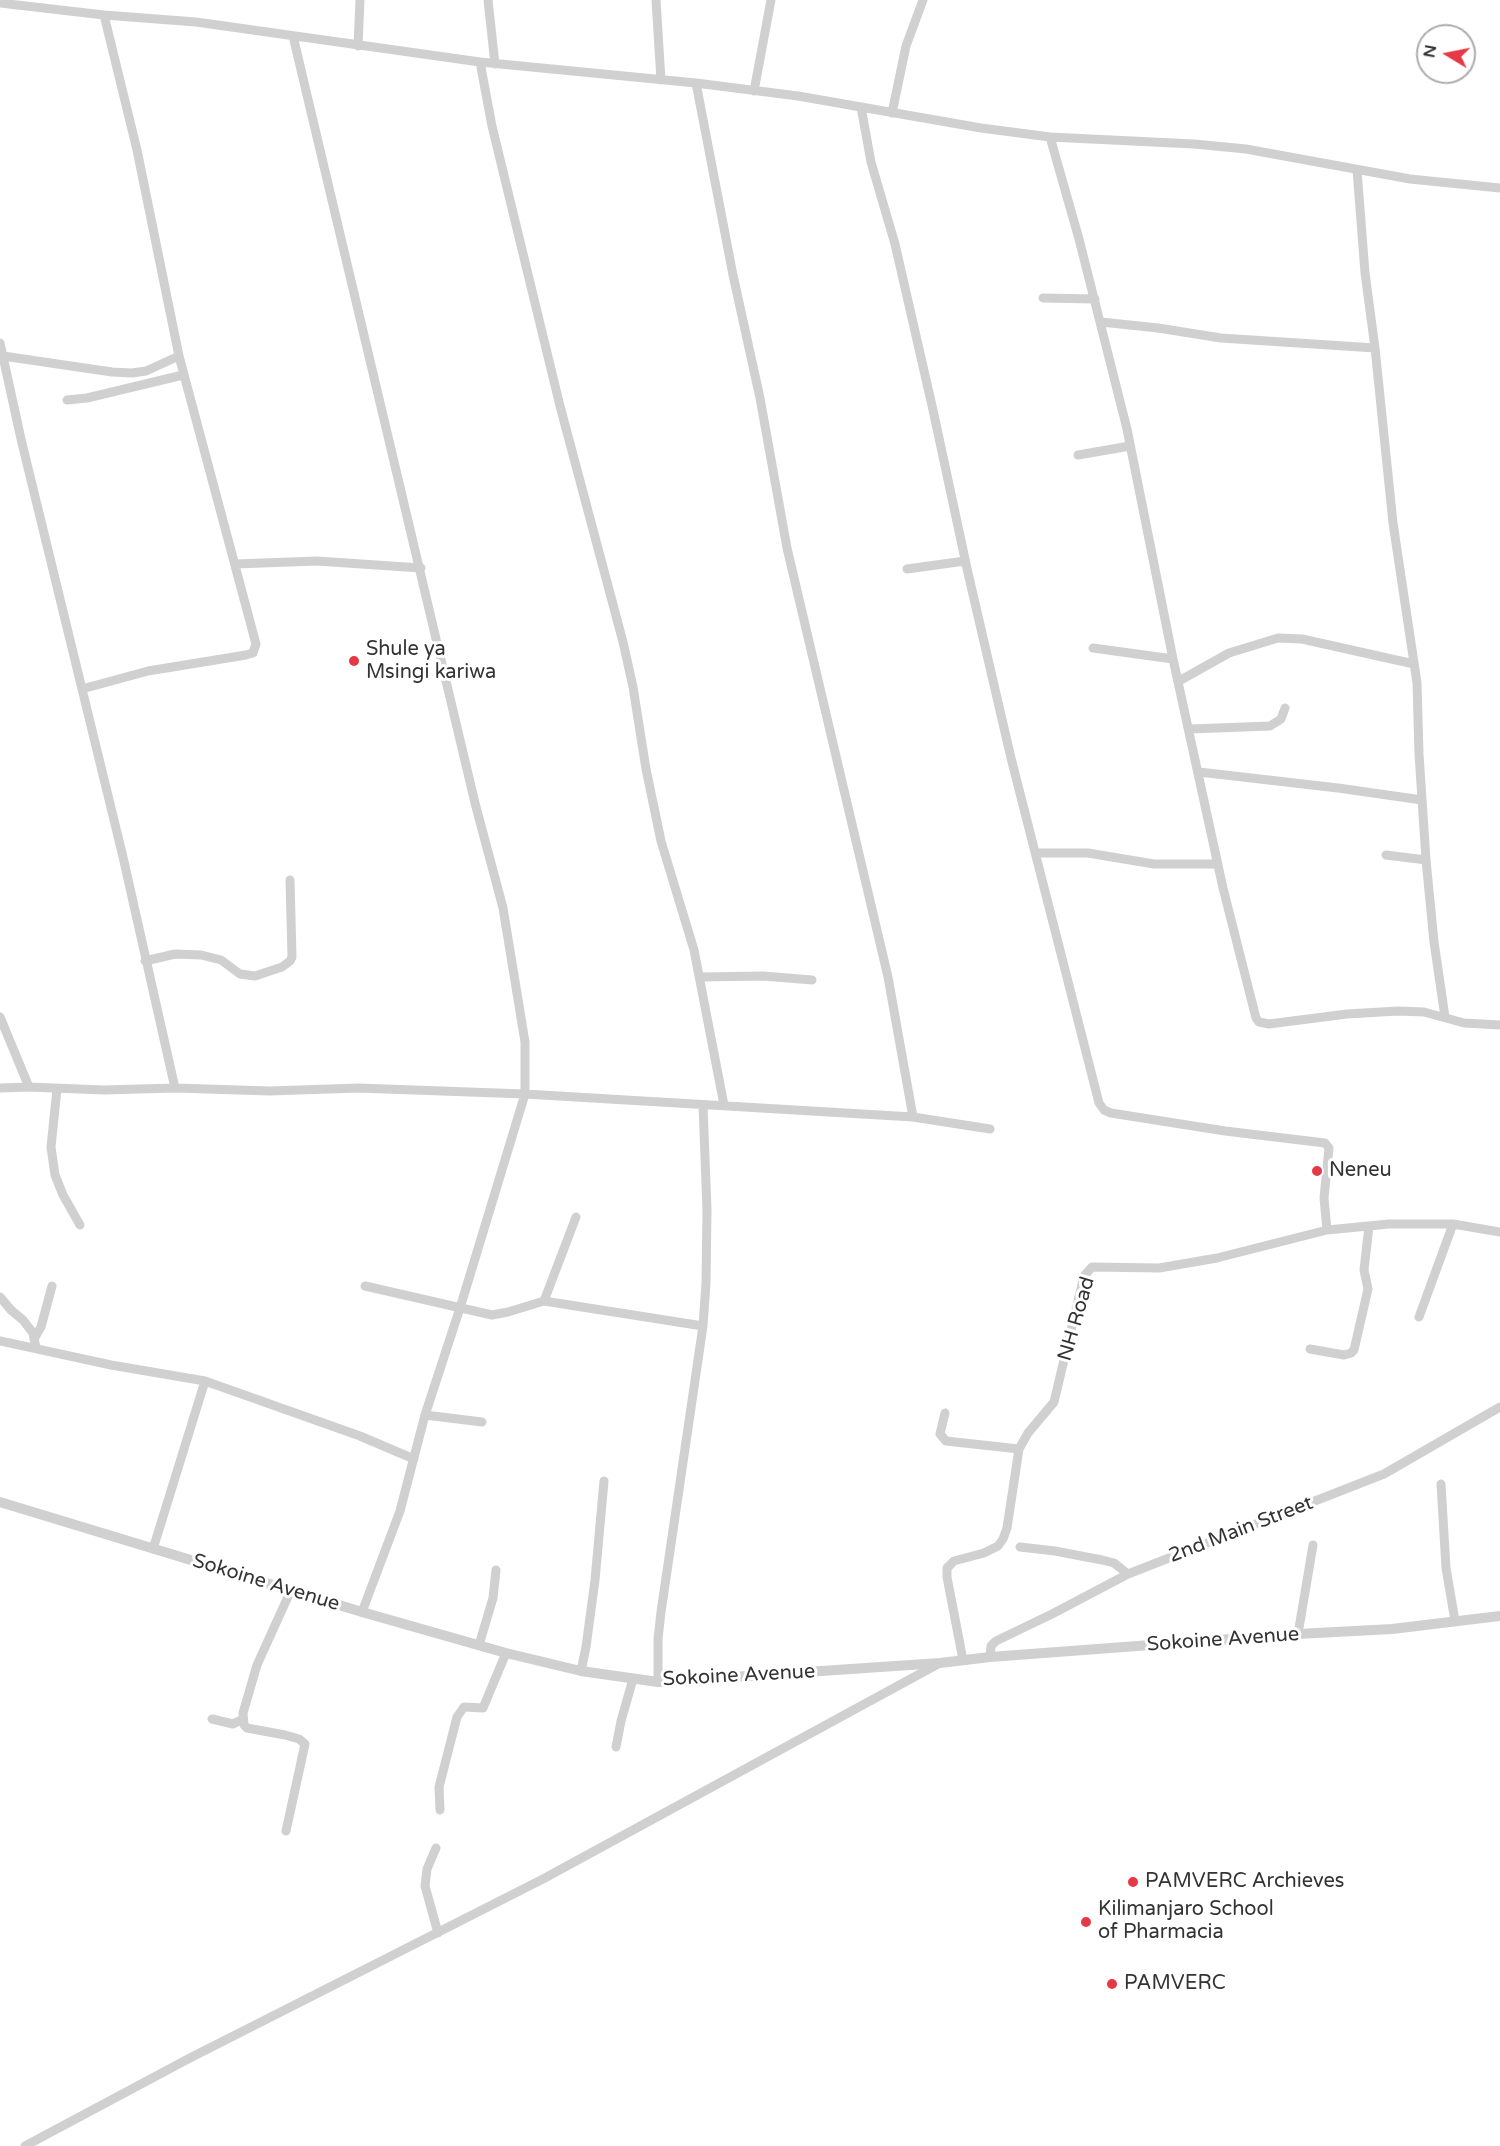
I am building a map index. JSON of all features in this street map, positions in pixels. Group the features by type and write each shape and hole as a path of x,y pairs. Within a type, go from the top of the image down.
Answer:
{"street":[{"path":"357,46 360,0"},
{"path":"488,0 495,64"},
{"path":"656,0 661,80"},
{"path":"754,91 771,0"},
{"path":"892,113 906,46 923,0"},
{"path":"0,3 104,15 196,22 495,64 696,83 798,96 1050,137 1205,145 1284,155 1410,179 1500,188"},
{"path":"82,689 148,671 223,660 253,653 256,644 183,375 137,150 104,15"},
{"path":"293,36 344,256 421,568 475,804 503,908 525,1042 525,1094 425,1415 400,1511 362,1612"},
{"path":"480,62 494,136 560,406 623,642 661,841 700,977 724,1105"},
{"path":"696,83 733,275 760,398 789,559 888,978 913,1117"},
{"path":"861,107 871,162 895,244 1011,758 1099,1103 1104,1110 1111,1113 1225,1131 1325,1143 1329,1148 1324,1198 1327,1230"},
{"path":"1050,137 1101,322 1130,446 1173,659 1218,864 1256,1018 1259,1022 1280,1024 1347,1014 1398,1011 1424,1012 1464,1023 1500,1024"},
{"path":"1357,170 1365,273 1393,523 1417,683 1426,860 1434,942 1445,1017"},
{"path":"1043,298 1095,299"},
{"path":"1101,322 1221,338 1375,348"},
{"path":"0,343 21,440 123,857 175,1088"},
{"path":"3,356 132,373 146,371 179,356"},
{"path":"67,400 87,398 183,375"},
{"path":"1078,455 1130,446"},
{"path":"235,564 317,561 421,568"},
{"path":"907,569 965,561"},
{"path":"1179,681 1229,653 1278,638 1302,639 1414,664"},
{"path":"1093,648 1173,659"},
{"path":"1190,729 1270,726 1281,719 1285,708"},
{"path":"1199,772 1317,785 1422,800"},
{"path":"1037,853 1088,853 1154,864 1218,864"},
{"path":"1386,855 1426,860"},
{"path":"145,961 175,954 201,955 221,960 240,974 255,976 282,967 292,957 290,880"},
{"path":"700,977 763,976 812,980"},
{"path":"0,1017 29,1087"},
{"path":"0,1088 104,1090 175,1088 270,1091 357,1088 525,1094 913,1117 990,1129"},
{"path":"57,1089 51,1147 55,1175 80,1226"},
{"path":"658,1682 658,1639 661,1612 703,1326 708,1262 703,1105"},
{"path":"544,1301 576,1217"},
{"name":"NH Road","path":"963,1660 947,1568 954,1561 984,1553 998,1546 1003,1539 1007,1528 1019,1449 1028,1433 1054,1402 1084,1276 1092,1267 1159,1268 1217,1257 1327,1230 1369,1226 1412,1223 1453,1224 1500,1232"},
{"path":"1419,1317 1453,1224"},
{"path":"1310,1349 1344,1355 1353,1350 1368,1289 1364,1270 1369,1226"},
{"path":"365,1286 492,1315 544,1301 703,1326"},
{"path":"35,1344 52,1287"},
{"path":"0,1297 23,1320 33,1334 35,1344"},
{"path":"0,1341 35,1344 160,1375 205,1381 360,1436 414,1459"},
{"path":"153,1549 205,1381"},
{"name":"2nd Main Street","path":"990,1657 991,1646 996,1641 1128,1574 1384,1474 1500,1407"},
{"path":"945,1413 940,1434 946,1441 1019,1449"},
{"path":"425,1415 482,1422"},
{"path":"581,1671 595,1580 604,1481"},
{"path":"1441,1484 1446,1568 1455,1621"},
{"name":"Sokoine Avenue","path":"0,1502 362,1612 507,1653 581,1671 658,1682 1392,1629 1500,1616"},
{"path":"1298,1634 1313,1545"},
{"path":"1020,1547 1102,1560 1114,1563 1128,1574"},
{"path":"479,1645 493,1598 496,1570"},
{"path":"286,1831 305,1744 299,1739 285,1735 247,1728 243,1719 257,1665 291,1590"},
{"path":"440,1810 438,1791 457,1717 464,1707 483,1708 507,1653"},
{"path":"25,2146 125,2092 543,1879 940,1663"},
{"path":"616,1747 633,1679"},
{"path":"212,1719 233,1724 243,1719"},
{"path":"436,1848 427,1869 425,1886 438,1932"}],"place":[{"name":"Shule ya Msingi kariwa","path":"354,661"},
{"name":"Neneu","path":"1317,1171"},
{"name":"PAMVERC Archieves","path":"1133,1882"},
{"name":"Kilimanjaro School of Pharmacia","path":"1086,1922"},
{"name":"PAMVERC","path":"1112,1984"}]}
